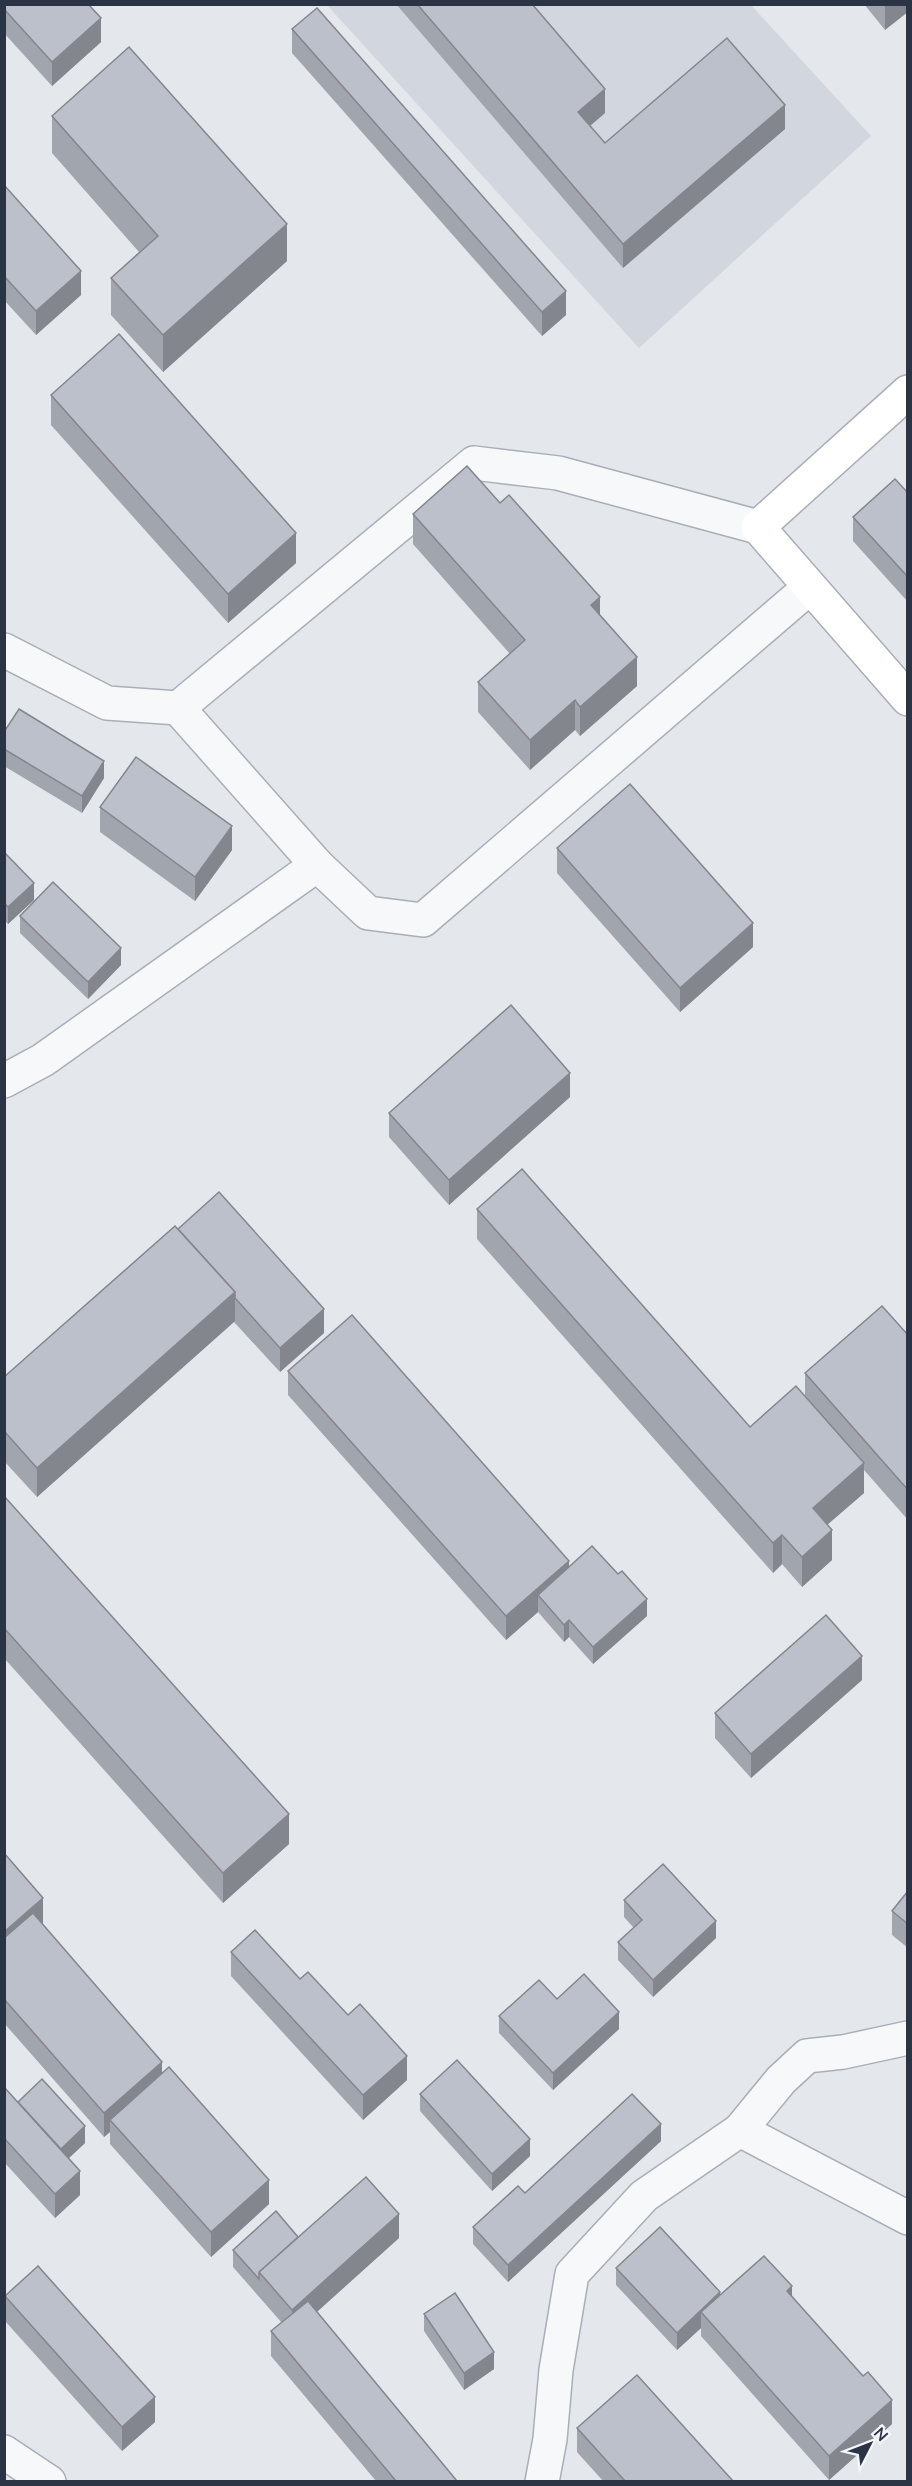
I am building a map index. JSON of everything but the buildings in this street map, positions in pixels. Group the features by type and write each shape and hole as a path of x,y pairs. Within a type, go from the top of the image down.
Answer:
{"main road":[{"path":"908,392 758,526 908,699"}],"street":[{"path":"4,650 107,703 178,708 474,463 558,473 758,526"},
{"path":"178,708 317,865 368,914 423,920 810,587"},
{"path":"4,1081 43,1060 317,865"},
{"path":"542,2481 550,2439 556,2370 572,2274 644,2196 740,2130 781,2080 807,2056 843,2052 908,2038"},
{"path":"740,2130 908,2218"},
{"path":"4,2452 49,2481"}],"shaded area":[{"path":"327,5 751,5 871,136 639,348"}]}
